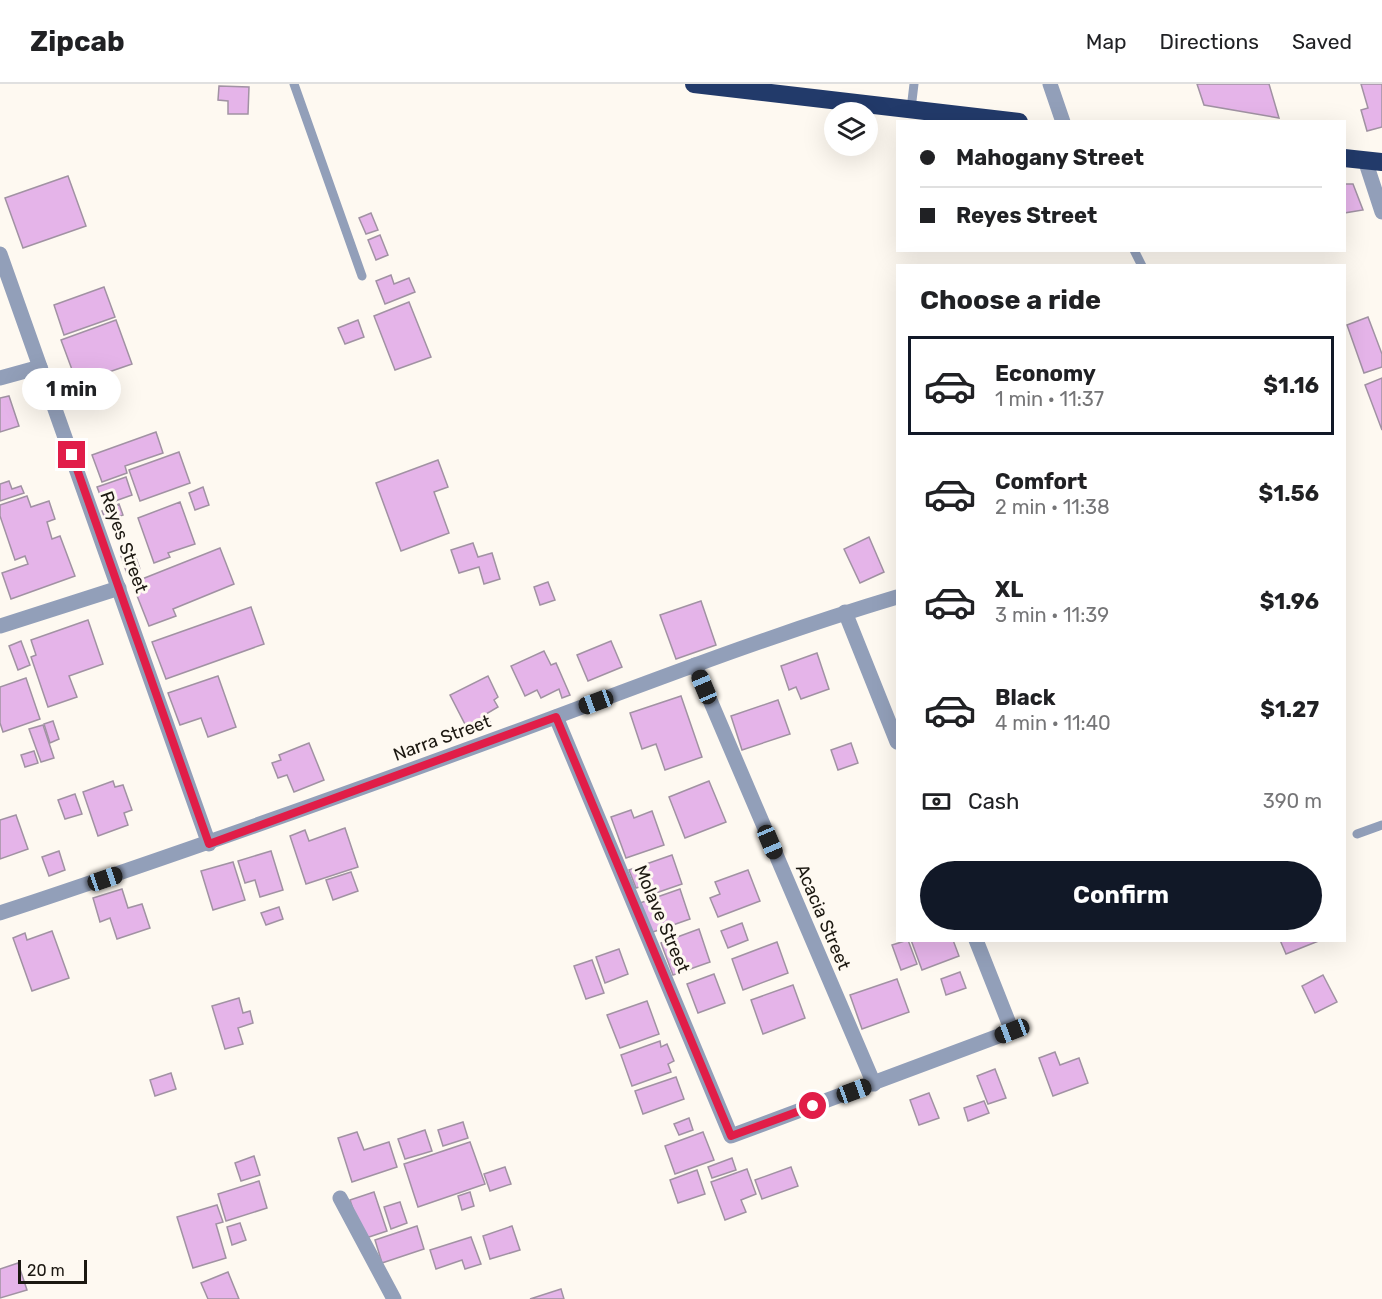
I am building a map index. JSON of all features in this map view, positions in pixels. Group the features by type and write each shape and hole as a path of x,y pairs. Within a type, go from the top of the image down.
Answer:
{"highway":[{"path":"694,84 1002,120"},
{"path":"1346,158 1373,161"}],"street":[{"path":"1050,84 1062,120"},
{"path":"1373,161 1382,212"},
{"name":"Reyes Street","path":"0,254 209,844"},
{"path":"0,378 40,367"},
{"path":"0,626 119,588"},
{"name":"Narra Street","path":"0,913 209,844 694,665 846,612 896,597"},
{"path":"846,612 896,739"},
{"name":"Acacia Street","path":"694,665 874,1084"},
{"name":"Molave Street","path":"556,717 731,1136 874,1084"},
{"path":"874,1084 1012,1031 977,942"},
{"path":"340,1198 394,1299"}],"lane":[{"path":"294,84 362,276"},
{"path":"911,109 914,84"},
{"path":"1357,834 1382,825"}],"building":[{"path":"1197,84 1269,84 1279,118 1204,105"},
{"path":"1361,84 1382,84 1382,127 1367,131 1361,110 1368,108"},
{"path":"219,86 249,87 248,114 228,114 228,101 218,100"},
{"path":"68,176 86,226 23,248 5,198"},
{"path":"1346,184 1353,184 1363,210 1346,213"},
{"path":"371,213 378,230 366,234 359,218"},
{"path":"380,235 388,255 376,260 368,240"},
{"path":"391,275 394,284 409,278 415,292 385,304 376,281"},
{"path":"104,287 115,317 64,335 54,305"},
{"path":"409,302 431,357 395,370 374,316"},
{"path":"1368,317 1382,354 1382,367 1364,373 1347,325"},
{"path":"116,320 132,364 77,383 61,340"},
{"path":"358,320 364,337 345,344 338,328"},
{"path":"1382,378 1382,430 1365,385"},
{"path":"107,381 114,400 89,408 82,389"},
{"path":"9,396 19,426 0,432 0,398"},
{"path":"156,432 163,453 125,466 127,473 102,482 92,455"},
{"path":"179,452 190,483 140,501 129,470"},
{"path":"438,460 448,487 434,492 449,533 401,551 376,483"},
{"path":"126,477 132,495 104,505 97,487"},
{"path":"9,481 12,489 21,486 24,493 0,501 0,484"},
{"path":"203,487 209,505 195,510 189,493"},
{"path":"27,496 31,507 49,501 55,519 47,522 52,539 60,536 75,576 11,599 2,573 28,564 25,556 15,560 0,516 0,505"},
{"path":"180,502 195,544 168,553 170,557 154,563 138,518"},
{"path":"119,504 123,515 106,521 102,511"},
{"path":"869,537 884,572 860,583 844,549"},
{"path":"473,543 478,557 492,553 500,579 484,584 479,567 459,573 451,550"},
{"path":"220,548 234,584 173,609 176,616 149,626 132,583"},
{"path":"134,552 140,569 127,574 121,556"},
{"path":"548,582 555,600 540,605 534,587"},
{"path":"701,601 716,645 676,659 660,615"},
{"path":"251,607 264,644 166,679 152,642"},
{"path":"88,620 103,664 69,676 77,697 48,707 31,657 36,655 31,640"},
{"path":"21,641 30,665 18,670 9,646"},
{"path":"611,641 622,667 588,681 577,655"},
{"path":"544,651 551,665 556,663 570,695 562,698 559,689 541,698 537,690 525,696 511,666"},
{"path":"817,653 829,689 801,699 796,687 789,690 781,666"},
{"path":"218,676 236,727 208,737 201,718 180,725 168,693"},
{"path":"488,676 498,697 494,700 498,707 486,714 490,722 469,732 450,695"},
{"path":"26,678 40,719 3,732 0,723 0,687"},
{"path":"681,696 702,757 665,770 656,744 642,749 630,713"},
{"path":"778,700 790,734 742,750 731,716"},
{"path":"53,721 59,739 50,743 44,724"},
{"path":"43,725 54,758 41,762 29,729"},
{"path":"309,743 324,780 294,792 287,775 278,778 272,763 281,760 279,755"},
{"path":"851,743 858,763 838,770 831,750"},
{"path":"34,751 38,763 25,767 21,755"},
{"path":"113,781 115,787 123,785 132,810 124,813 128,825 98,836 83,792"},
{"path":"709,781 726,822 685,838 669,797"},
{"path":"75,794 82,814 65,819 58,800"},
{"path":"631,810 634,818 652,811 664,845 626,858 611,817"},
{"path":"16,815 28,849 0,859 0,820"},
{"path":"345,828 358,867 306,884 290,836 305,830 309,841"},
{"path":"59,851 65,870 49,876 42,857"},
{"path":"271,851 283,890 260,897 255,880 245,883 238,861"},
{"path":"672,855 682,884 650,895 646,885 636,888 629,870"},
{"path":"233,862 245,900 213,910 201,871"},
{"path":"748,870 760,901 718,917 710,898 720,894 715,882"},
{"path":"351,872 358,891 333,900 326,880"},
{"path":"122,889 128,908 142,904 150,928 117,939 110,918 100,922 93,898"},
{"path":"680,889 690,919 650,933 640,903"},
{"path":"279,907 283,919 266,925 261,913"},
{"path":"742,923 748,940 728,948 721,931"},
{"path":"699,929 710,962 673,975 661,943"},
{"path":"52,931 69,978 32,991 13,938 25,933 27,940"},
{"path":"777,942 788,973 743,990 732,959"},
{"path":"909,942 917,964 901,970 892,945"},
{"path":"912,942 954,942 959,956 922,970"},
{"path":"1281,942 1316,942 1286,954"},
{"path":"619,949 628,974 605,983 596,957"},
{"path":"592,960 604,993 586,999 574,966"},
{"path":"960,972 966,988 946,995 941,979"},
{"path":"714,974 725,1003 698,1013 687,984"},
{"path":"1323,975 1337,1002 1315,1013 1302,986"},
{"path":"897,979 909,1012 862,1029 850,995"},
{"path":"793,985 805,1018 763,1034 751,1000"},
{"path":"239,998 243,1013 250,1011 253,1023 238,1028 243,1044 225,1049 212,1006"},
{"path":"647,1001 659,1034 620,1048 607,1015"},
{"path":"660,1041 661,1047 667,1044 674,1061 668,1064 671,1072 632,1086 621,1055"},
{"path":"1055,1052 1060,1065 1079,1058 1088,1083 1053,1096 1039,1058"},
{"path":"995,1069 1006,1098 988,1104 977,1076"},
{"path":"171,1073 176,1089 155,1096 150,1080"},
{"path":"676,1077 684,1099 643,1114 635,1091"},
{"path":"929,1093 939,1118 919,1125 910,1100"},
{"path":"984,1101 989,1113 968,1121 964,1108"},
{"path":"689,1118 693,1130 679,1135 674,1124"},
{"path":"463,1122 468,1138 443,1146 438,1130"},
{"path":"425,1130 432,1151 405,1159 398,1139"},
{"path":"357,1132 364,1150 389,1142 397,1167 352,1182 338,1138"},
{"path":"703,1132 714,1160 675,1174 665,1146"},
{"path":"470,1142 485,1184 418,1207 404,1164"},
{"path":"254,1156 260,1175 241,1181 235,1163"},
{"path":"732,1158 736,1170 712,1178 708,1167"},
{"path":"505,1167 511,1184 490,1191 484,1174"},
{"path":"791,1167 798,1186 762,1199 755,1180"},
{"path":"747,1169 756,1194 741,1200 746,1212 725,1220 711,1182"},
{"path":"697,1170 705,1194 678,1203 670,1180"},
{"path":"259,1181 267,1208 226,1221 218,1194"},
{"path":"374,1192 387,1231 363,1239 350,1200"},
{"path":"470,1192 474,1206 462,1210 458,1196"},
{"path":"400,1202 407,1223 391,1229 384,1207"},
{"path":"217,1205 223,1222 216,1224 226,1258 193,1268 177,1217"},
{"path":"240,1223 246,1240 232,1245 227,1227"},
{"path":"417,1226 424,1249 382,1263 375,1240"},
{"path":"512,1226 520,1250 490,1259 483,1236"},
{"path":"471,1237 481,1264 465,1269 462,1260 436,1269 430,1250"},
{"path":"18,1263 27,1290 0,1298 0,1269"},
{"path":"228,1272 239,1299 208,1299 201,1283"},
{"path":"561,1289 564,1299 530,1299"}],"route":[{"path":"72,455 209,844 556,717 731,1136 813,1106"}]}
